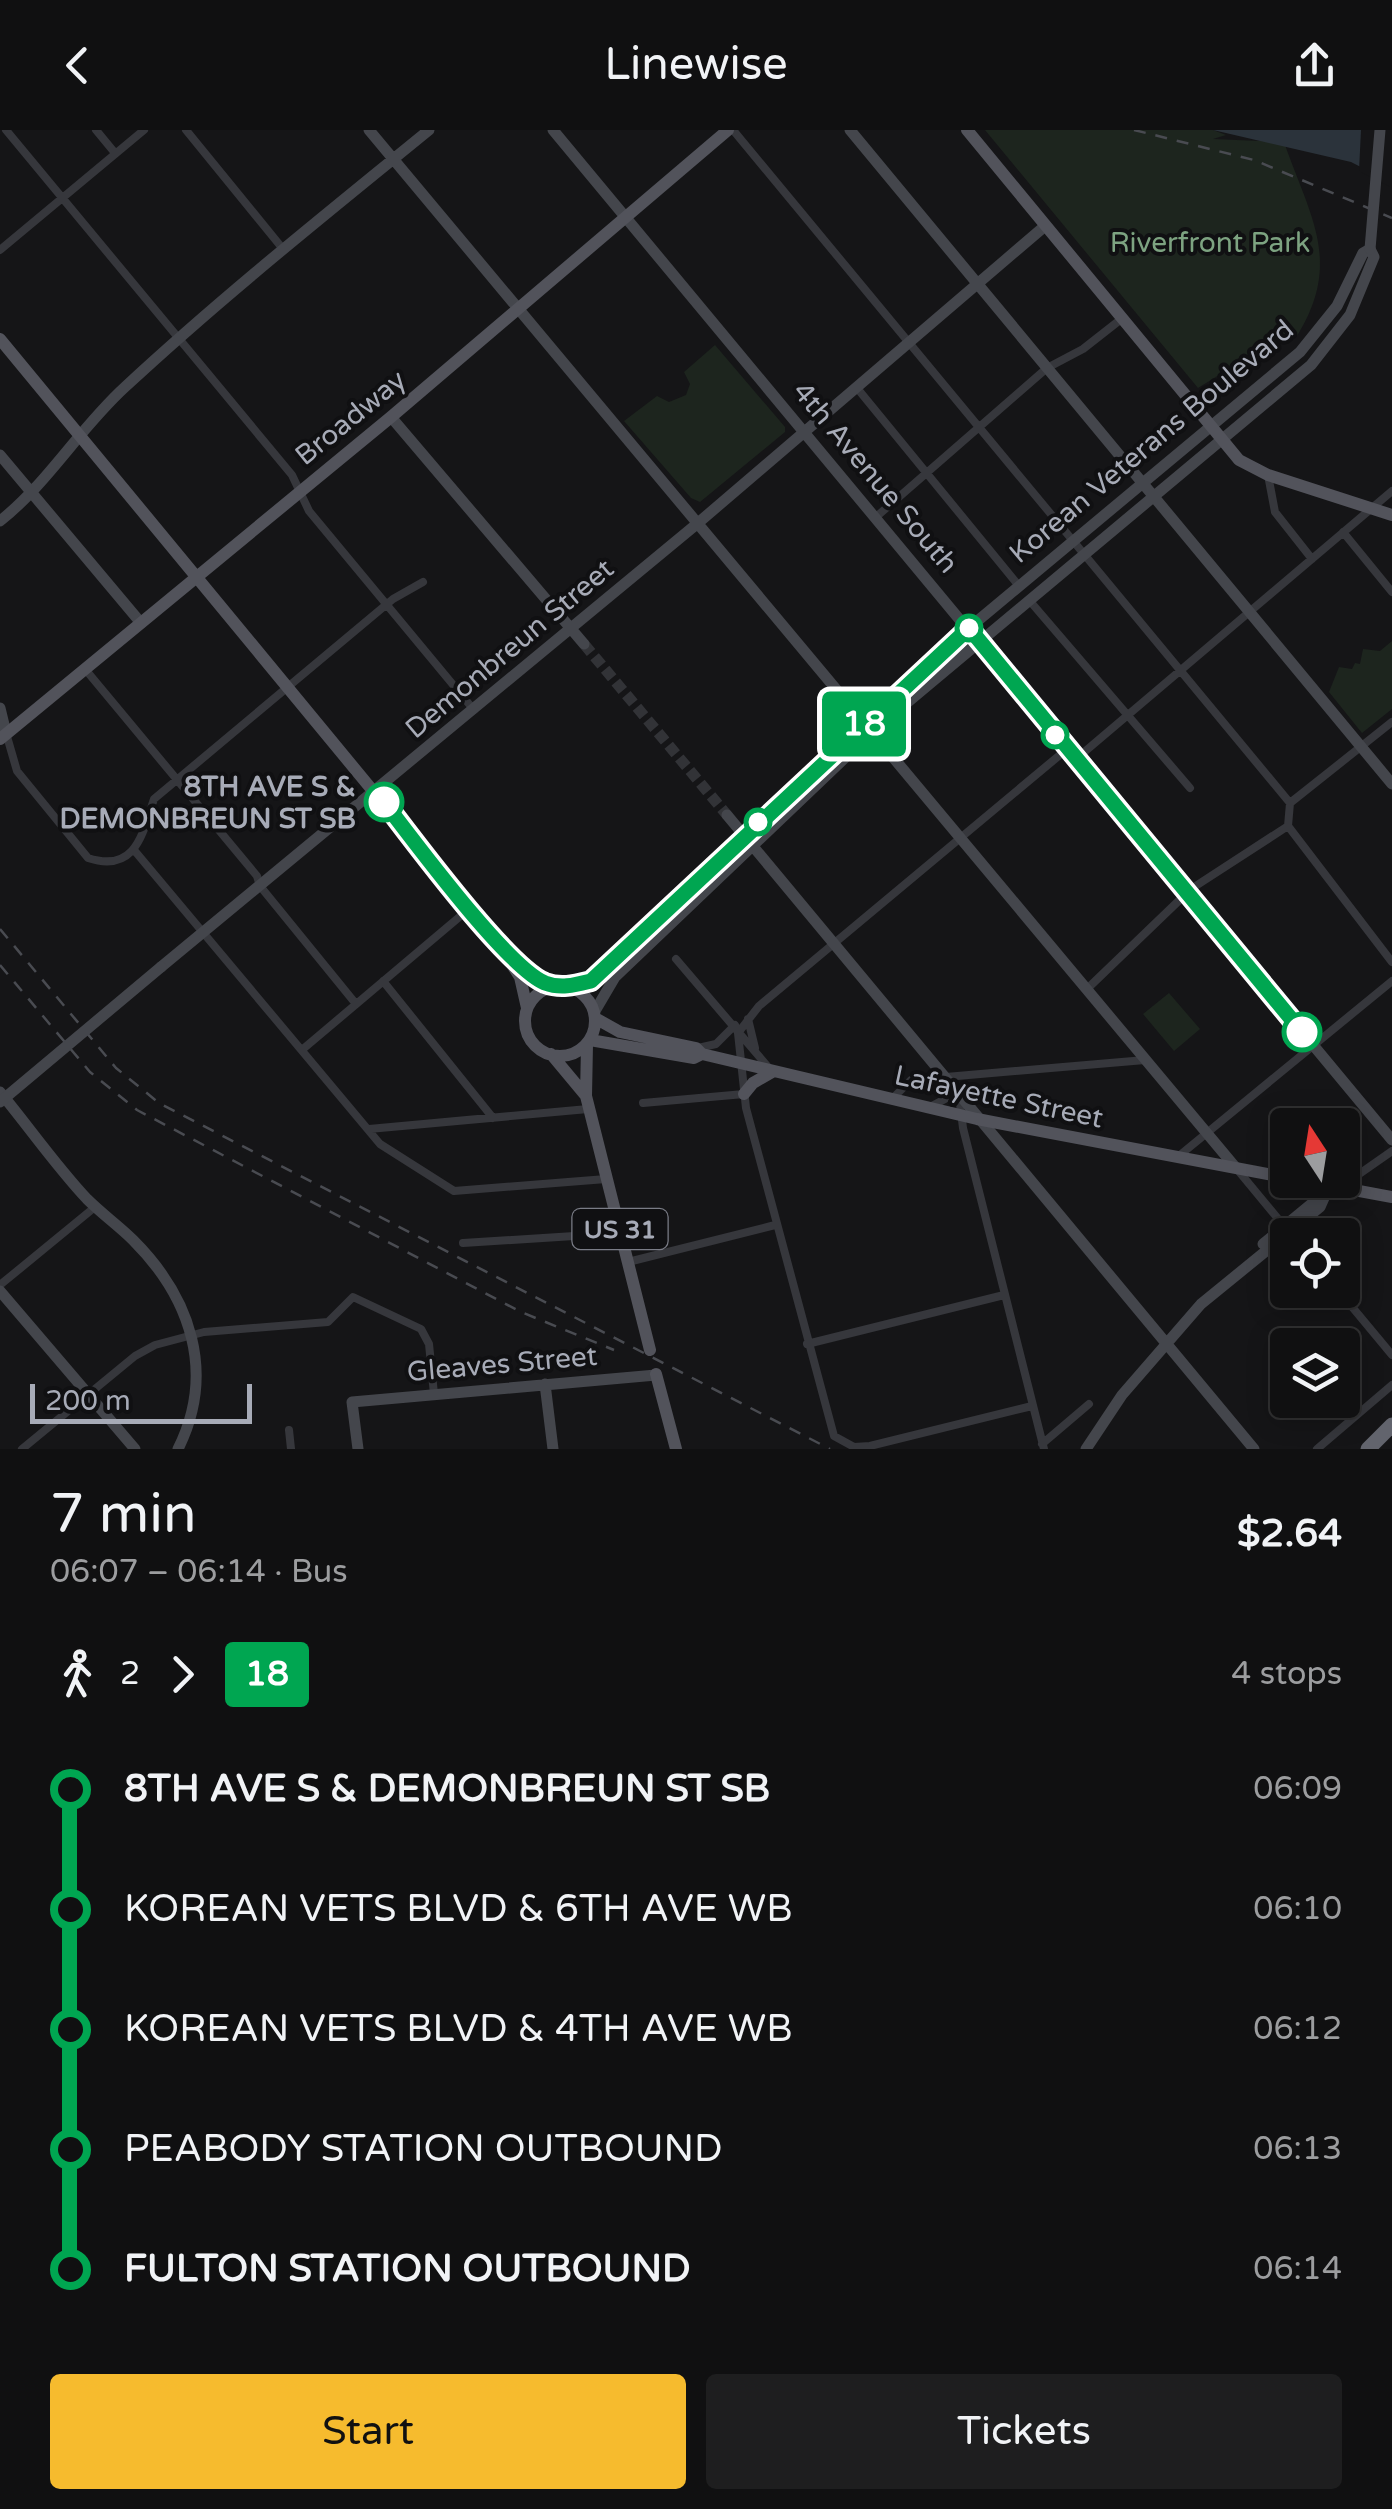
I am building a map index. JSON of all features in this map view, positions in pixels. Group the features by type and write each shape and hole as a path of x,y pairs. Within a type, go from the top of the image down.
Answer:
{"highway":[{"path":"1368,1449 1392,1425"},
{"path":"1380,1449 1392,1439"}],"main road":[{"name":"Broadway","path":"3,736 391,417 730,130"},
{"path":"967,130 1239,460 1268,475 1392,515"},
{"name":"US 31","path":"0,339 496,940 520,977 527,1008 525,1025 531,1040 551,1054 587,1102"},
{"name":"US 31","path":"496,940 534,977 586,997 595,1014 589,1042 587,1102 650,1350"},
{"path":"527,1008 538,994 562,986"},
{"name":"Lafayette Street","path":"595,1014 620,1032 772,1072 960,1116 1270,1175"},
{"path":"551,1054 570,1054 589,1042"},
{"name":"Lafayette Street","path":"589,1042 694,1058 699,1051"},
{"path":"744,1094 753,1083 772,1072"},
{"path":"1360,1190 1392,1196"},
{"path":"656,1375 676,1449"}],"street":[{"path":"6,130 292,475 309,510 474,710"},
{"path":"96,130 116,153"},
{"path":"0,250 144,130"},
{"path":"186,130 283,249"},
{"path":"369,130 1277,1218"},
{"path":"0,522 33,494 79,431 283,249 429,130"},
{"name":"4th Avenue South","path":"553,130 1392,1140"},
{"path":"730,130 1290,803 1288,826 1392,962"},
{"path":"850,130 1392,784"},
{"path":"1370,249 1380,130"},
{"name":"Demonbreun Street","path":"0,1102 698,524 1045,226"},
{"name":"Korean Veterans Boulevard","path":"562,986 599,978 744,836 868,728 1154,498 1327,348 1360,296 1374,257 1370,249 1363,253 1337,306 1310,340 969,628 868,728 754,848 615,977 595,1014"},
{"path":"876,517 1046,368 1083,350 1120,320"},
{"path":"857,388 1019,586"},
{"path":"391,417 584,644"},
{"path":"0,455 141,623"},
{"path":"1268,475 1274,512 1312,558"},
{"path":"699,1051 716,1044 748,1019 960,838 1128,715 1392,491"},
{"path":"1343,532 1392,592"},
{"path":"0,708 3,736 17,771 88,858 110,860 134,850 148,829 154,799 386,605 423,582"},
{"path":"1029,600 1190,788"},
{"path":"85,669 178,779 356,1004"},
{"path":"1290,803 1392,722"},
{"path":"727,815 1254,1449"},
{"path":"1087,989 1186,894 1288,826"},
{"path":"134,850 380,1144 454,1191 606,1179"},
{"path":"303,1049 470,908"},
{"path":"676,960 772,1072"},
{"path":"382,981 493,1118"},
{"path":"1177,1157 1197,1146 1206,1132 1392,981"},
{"path":"748,1019 756,1052"},
{"path":"734,1030 744,1094 775,1225 830,1430 844,1443 870,1446 1032,1406"},
{"path":"890,1100 906,1082 1146,1060"},
{"path":"926,1108 945,1099 946,1080"},
{"path":"0,1092 95,1207 168,1280 186,1312 192,1335 196,1395 178,1449"},
{"path":"643,1103 744,1094"},
{"path":"960,1096 960,1116 1043,1446 1089,1404"},
{"path":"369,1129 493,1118 587,1102"},
{"path":"1360,1174 1392,1152"},
{"path":"1302,1218 1324,1198"},
{"path":"95,1207 0,1288 135,1449"},
{"path":"628,1262 775,1225"},
{"path":"463,1244 621,1234"},
{"path":"1086,1449 1122,1395 1166,1344 1270,1246"},
{"path":"807,1344 1004,1296"},
{"path":"22,1449 135,1356 192,1335 328,1322 347,1299 362,1298 416,1324 426,1335 434,1394"},
{"path":"1353,1308 1392,1356"},
{"name":"Gleaves Street","path":"358,1449 352,1402 656,1375"},
{"path":"545,1384 553,1449"},
{"path":"1316,1449 1392,1385"},
{"path":"289,1430 291,1449"}],"green space":[{"name":"Riverfront Park","path":"985,130 1213,130 1226,135 1213,139 1284,142 1312,217 1320,261 1311,309 1297,336 1280,337 1198,388"},
{"path":"715,345 785,427 785,432 700,502 691,498 624,421 657,396 669,402 686,395 690,384 684,372"},
{"path":"1392,641 1392,709 1362,733 1329,692 1339,667 1352,669 1355,663 1360,664 1363,649 1380,651"},
{"path":"1169,993 1200,1029 1174,1051 1143,1014"}],"shaded area":[{"path":"1213,130 1392,130 1392,183 1351,162"}],"pier":[{"path":"1361,130 1392,130 1392,188 1359,171"}],"tunnel":[{"path":"584,644 727,815"}],"railway":[{"path":"1134,130 1254,160 1392,218"},
{"path":"0,929 116,1068 159,1103 830,1449"},
{"path":"0,965 90,1072 137,1110 521,1312 614,1350"}],"bus line":[{"name":"18","path":"384,802 496,940 531,974 555,986 591,981 599,978 744,836 969,628 1302,1032"}],"place":[{"name":"8TH AVE S & DEMONBREUN ST SB","path":"384,802"}]}
